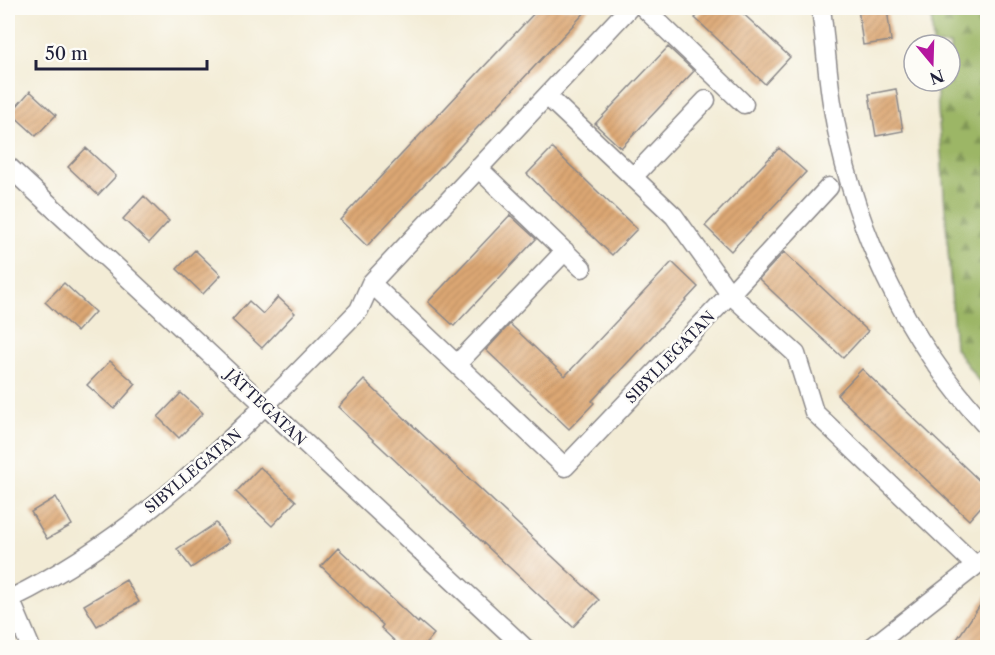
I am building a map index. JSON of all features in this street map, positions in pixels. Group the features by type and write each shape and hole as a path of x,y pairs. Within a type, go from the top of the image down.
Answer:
{"street":[{"name":"SIBYLLEGATAN","path":"9,596 47,581 111,539 225,447 359,310 371,283 629,8"},
{"path":"644,8 744,104"},
{"path":"821,8 832,104 844,159 859,211 878,263 906,317 938,368 987,428"},
{"path":"546,96 674,216 730,294 796,354 814,412 981,560 882,645"},
{"path":"633,177 706,100"},
{"name":"JÄTTEGATAN","path":"8,166 525,648"},
{"path":"478,168 582,268"},
{"name":"SIBYLLEGATAN","path":"371,283 565,467 829,187"},
{"path":"457,364 565,251"},
{"path":"9,596 31,648"}],"green space":[{"path":"931,8 987,8 987,393 955,348 937,93 962,93 962,33 932,33"}],"building":[{"path":"539,8 589,8 367,246 340,220"},
{"path":"705,8 737,8 790,57 765,84 695,18"},
{"path":"858,8 887,8 891,41 863,45"},
{"path":"668,47 694,71 621,148 595,124"},
{"path":"896,89 903,131 876,136 869,94"},
{"path":"30,91 56,115 36,136 11,113"},
{"path":"86,148 116,176 98,195 68,167"},
{"path":"552,148 637,229 612,255 527,174"},
{"path":"779,148 806,172 731,251 705,226"},
{"path":"144,196 169,221 149,243 123,219"},
{"path":"510,215 536,239 454,326 428,302"},
{"path":"195,250 221,275 203,294 177,269"},
{"path":"784,252 868,331 843,358 759,279"},
{"path":"672,262 698,287 592,401 594,403 569,429 486,350 510,324 565,376"},
{"path":"64,283 95,312 77,332 45,302"},
{"path":"278,297 295,313 262,348 232,320 249,301 263,314"},
{"path":"110,361 136,384 114,409 87,385"},
{"path":"862,369 987,488 987,500 969,520 837,395"},
{"path":"364,380 599,600 573,627 338,407"},
{"path":"181,393 203,413 179,438 158,417"},
{"path":"260,467 296,501 272,526 236,492"},
{"path":"56,497 72,525 47,539 31,512"},
{"path":"216,523 229,542 191,568 177,549"},
{"path":"338,548 418,623 419,621 434,634 422,648 402,648 381,628 383,625 321,566"},
{"path":"126,580 139,602 97,626 84,605"},
{"path":"987,595 987,648 951,648"}]}
